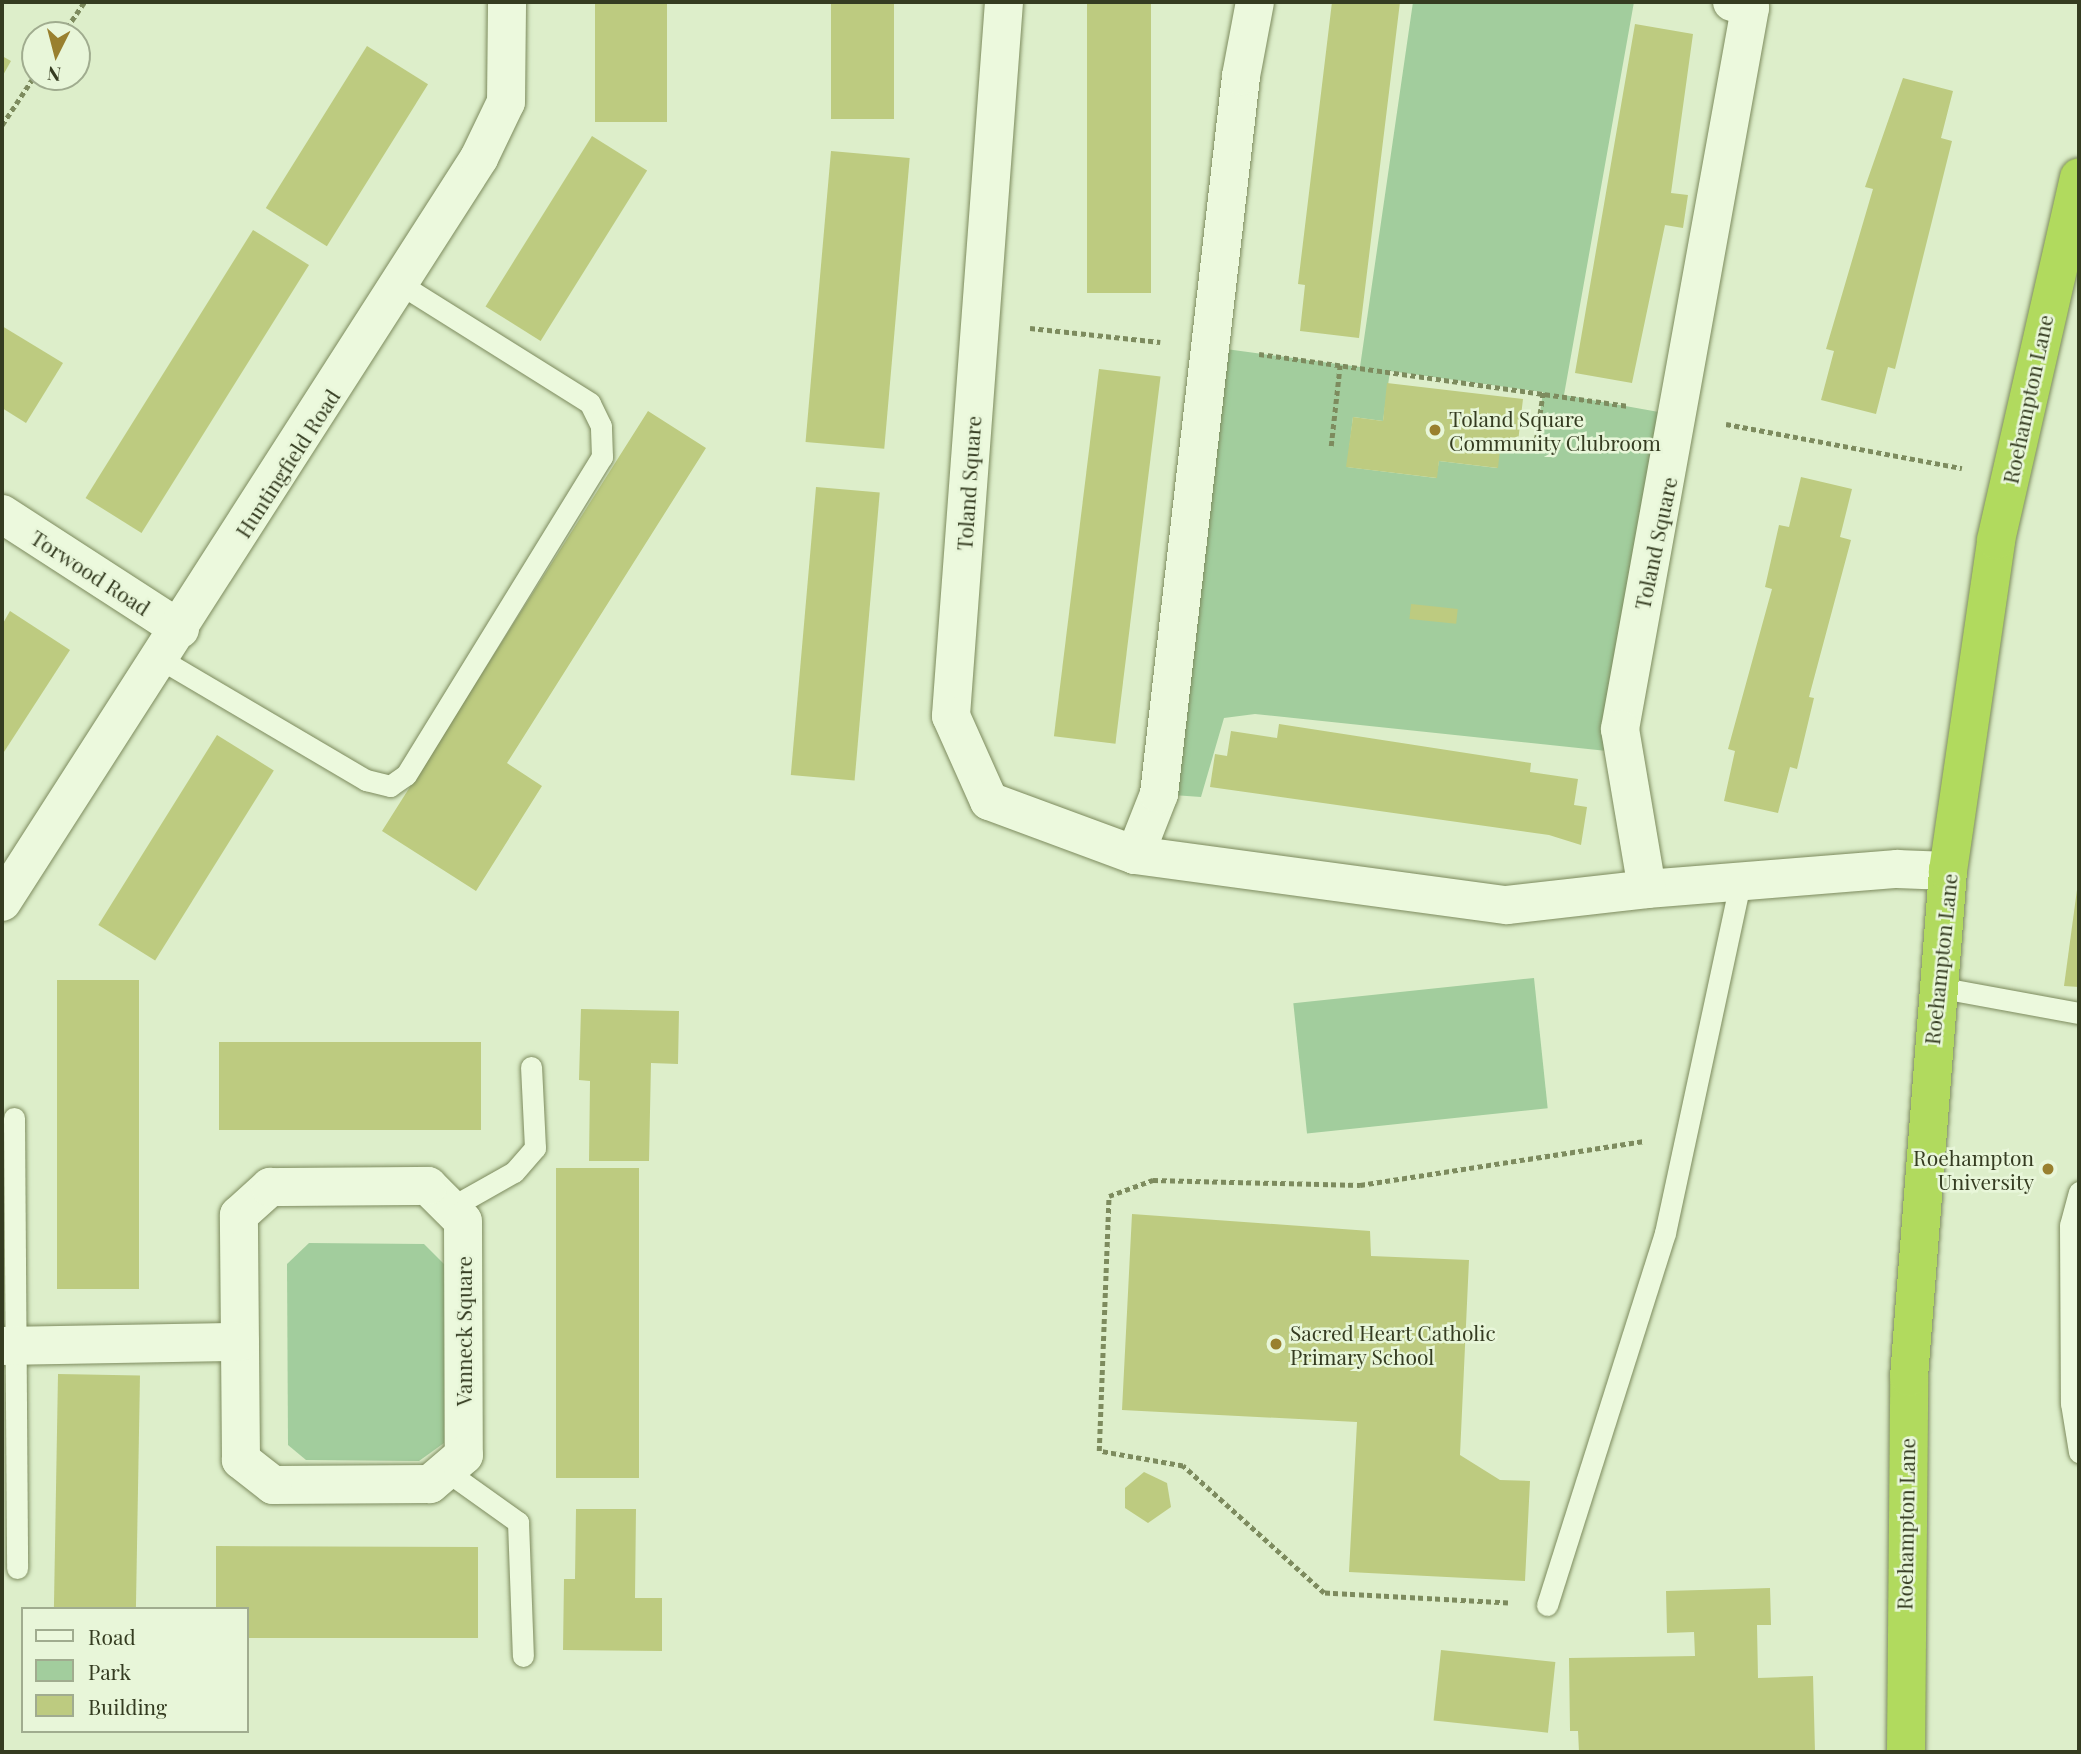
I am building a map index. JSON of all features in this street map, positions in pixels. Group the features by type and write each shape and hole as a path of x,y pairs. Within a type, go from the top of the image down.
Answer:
{"highway":[{"name":"Roehampton Lane","path":"1906,1752 1909,1377 1948,871 1968,708 2010,477 2079,177"}],"street":[{"name":"Huntingfield Road","path":"2,902 402,285 506,102 507,2"},
{"name":"Toland Square","path":"1004,2 951,716 989,801 1135,855 1507,905 1647,889 1896,869 1948,871"},
{"path":"1135,855 1159,794 1211,347 1255,2"},
{"name":"Toland Square","path":"1647,889 1620,729 1681,416 1750,8 1732,2"},
{"name":"Torwood Road","path":"2,514 171,645"},
{"name":"Vanneck Square","path":"428,1186 450,1208 463,1221 464,1455 430,1483 273,1485 241,1460 239,1216 270,1187 428,1186"},
{"path":"9,1346 240,1342"}],"lane":[{"path":"171,645 366,780 390,786 406,775 602,457 601,426 590,403 402,285"},
{"path":"1547,1605 1661,1246 1689,1134 1740,882"},
{"path":"1937,987 2079,1013"},
{"path":"450,1208 514,1172 534,1148 531,1067"},
{"path":"14,1118 9,1346 17,1568"},
{"path":"2079,1192 2070,1238 2071,1403 2079,1452"},
{"path":"445,1470 518,1522 523,1656"}],"path":[{"path":"71,21 84,2"},
{"path":"2,125 24,91"},
{"path":"980,323 1211,347 1543,392 2010,477"},
{"path":"1331,446 1340,365"},
{"path":"1535,448 1543,392"},
{"path":"1547,1605 1324,1593 1184,1466 1099,1451 1109,1196 1153,1180 1360,1185 1689,1134"}],"green space":[{"path":"1413,2 1634,2 1564,395 1681,416 1607,751 1255,714 1224,718 1201,797 1159,794 1211,347 1360,367","holes":["1390,371 1543,392 1535,448 1501,440 1497,468 1439,461 1436,478 1347,467 1353,417 1383,421"]},
{"path":"1534,978 1548,1108 1307,1134 1293,1003"},
{"path":"309,1243 424,1244 444,1264 444,1443 419,1461 306,1460 288,1445 287,1264"}],"building":[{"path":"595,2 667,2 667,122 595,122"},
{"path":"831,2 894,2 894,119 831,119"},
{"path":"1087,2 1151,2 1151,293 1087,293"},
{"path":"1332,2 1400,2 1359,338 1300,331 1305,285 1298,284"},
{"path":"1635,24 1693,34 1671,193 1688,195 1683,228 1665,225 1632,383 1575,373"},
{"path":"367,46 428,84 327,246 266,208"},
{"path":"2,56 11,61 2,77"},
{"path":"1903,78 1953,91 1941,138 1952,141 1895,369 1888,367 1876,414 1821,400 1834,351 1826,349 1873,189 1865,187"},
{"path":"592,136 647,170 541,341 485,306"},
{"path":"831,151 910,158 884,449 806,442"},
{"path":"253,230 309,265 142,533 86,498"},
{"path":"2,326 63,363 26,423 2,408"},
{"path":"1099,369 1161,377 1115,744 1054,736"},
{"name":"Toland Square Community Clubroom","path":"1387,383 1523,399 1518,442 1501,440 1498,468 1439,461 1437,478 1346,467 1353,417 1383,421"},
{"path":"648,411 706,448 507,763 542,786 476,891 382,831"},
{"path":"1801,477 1852,489 1840,537 1851,540 1809,697 1814,698 1797,769 1790,767 1778,813 1724,801 1735,751 1728,749 1772,589 1765,587 1779,525 1789,527"},
{"path":"816,487 880,493 855,780 791,775"},
{"path":"1411,604 1458,609 1456,624 1409,619"},
{"path":"10,611 70,650 2,755 2,625"},
{"path":"1279,724 1531,763 1530,772 1578,779 1574,805 1587,807 1581,845 1549,835 1210,787 1215,754 1227,756 1231,731 1277,738"},
{"path":"217,735 274,771 155,960 98,925"},
{"path":"2079,875 2079,987 2064,986"},
{"path":"57,980 139,980 139,1289 57,1289"},
{"path":"581,1009 679,1011 678,1064 651,1063 649,1161 589,1161 590,1081 579,1080"},
{"path":"219,1042 481,1042 481,1130 219,1130"},
{"path":"556,1168 639,1168 639,1478 556,1478"},
{"path":"1132,1214 1370,1231 1371,1256 1469,1260 1460,1455 1500,1480 1530,1481 1525,1581 1349,1572 1357,1422 1122,1410"},
{"path":"58,1374 140,1375 136,1607 54,1607"},
{"path":"1144,1472 1167,1483 1171,1507 1148,1523 1125,1508 1125,1488"},
{"path":"576,1509 636,1509 635,1598 662,1598 662,1651 563,1650 564,1579 575,1579"},
{"path":"216,1546 478,1547 478,1638 248,1638 248,1607 216,1607"},
{"path":"1770,1588 1771,1625 1757,1625 1758,1678 1813,1676 1815,1752 1579,1752 1578,1731 1570,1731 1569,1658 1695,1656 1694,1632 1667,1633 1666,1591"},
{"path":"1441,1650 1555,1662 1548,1733 1434,1721"}],"place":[{"name":"Toland Square Community Clubroom","path":"1435,430"},
{"name":"Roehampton University","path":"2048,1169"},
{"name":"Sacred Heart Catholic Primary School","path":"1276,1344"}]}
